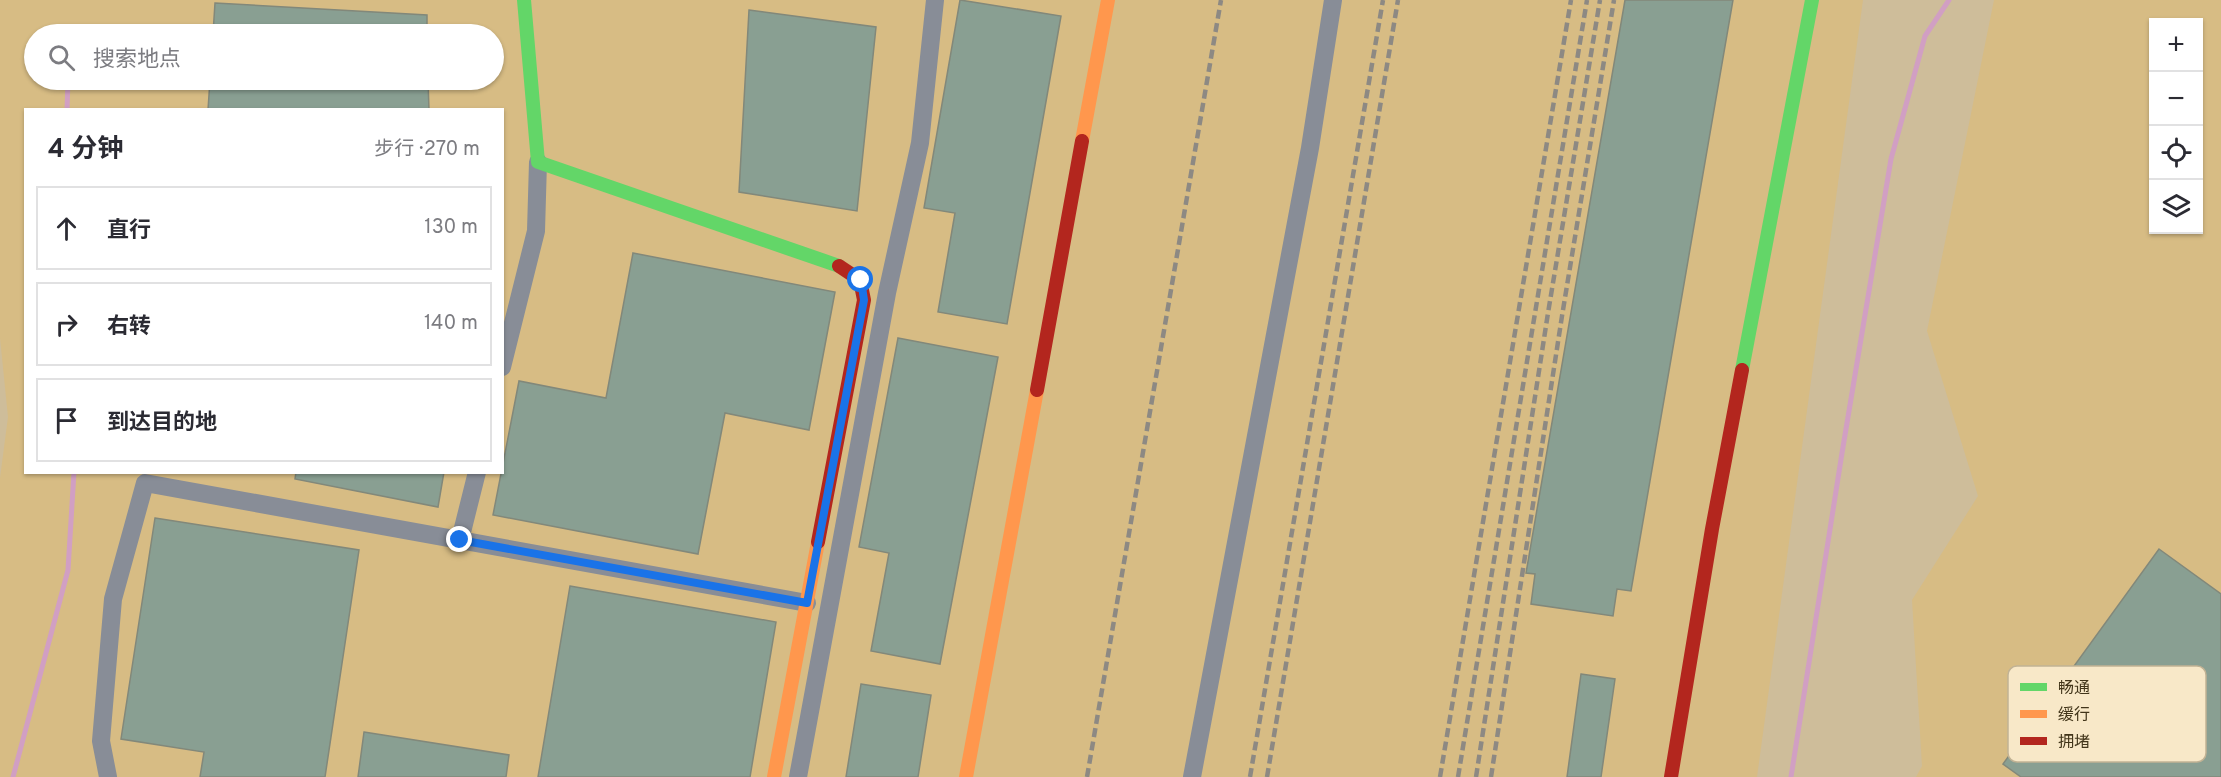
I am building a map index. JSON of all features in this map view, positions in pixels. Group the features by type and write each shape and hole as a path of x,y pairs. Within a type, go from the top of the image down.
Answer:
{"street":[{"path":"504,359 536,231 538,162 524,0"},
{"path":"798,777 887,293 920,143 934,0"},
{"path":"966,777 1108,0"},
{"path":"1192,777 1310,148 1333,0"},
{"path":"1671,777 1712,529 1812,0"},
{"path":"538,162 837,265 861,280 864,300 774,777"},
{"path":"460,540 476,474"},
{"path":"108,777 101,741 112,599 145,483 807,603"}],"shaded area":[{"path":"0,0 1863,0 1757,777 0,777 0,478 8,417 0,338"},
{"path":"1994,0 2221,0 2221,777 1916,777 1922,766 1912,600 1978,496 1927,331"}],"building":[{"path":"960,0 1061,16 1007,324 938,312 955,213 924,208"},
{"path":"1625,0 1733,0 1631,591 1617,589 1613,616 1531,604 1535,574 1526,573"},
{"path":"215,3 427,15 427,24 214,24"},
{"path":"749,10 876,27 857,211 739,192"},
{"path":"209,90 428,90 429,108 208,108"},
{"path":"633,253 835,292 809,430 725,413 698,554 493,515 501,474 504,474 504,458 519,381 606,398"},
{"path":"898,338 998,357 940,664 871,651 889,553 859,547"},
{"path":"296,474 444,474 438,507 295,479"},
{"path":"155,518 359,550 325,777 200,777 204,752 121,739"},
{"path":"2159,549 2221,594 2221,777 2021,777 2003,764 2008,757 2008,762 2206,762 2206,666 2074,666"},
{"path":"570,586 776,622 750,777 538,777"},
{"path":"1581,674 1615,679 1601,777 1567,777"},
{"path":"861,684 931,695 918,777 846,777"},
{"path":"364,732 509,755 506,777 358,777"}],"waterway":[{"path":"1791,777 1891,159 1925,36 1949,0"},
{"path":"67,108 68,90"},
{"path":"13,777 68,570 74,474"}],"railway":[{"path":"1087,777 1221,0"},
{"path":"1250,777 1383,0"},
{"path":"1267,777 1398,0"},
{"path":"1440,777 1571,0"},
{"path":"1458,777 1587,0"},
{"path":"1476,777 1548,313 1600,0"},
{"path":"1491,777 1562,316 1614,0"}],"traffic: fast":[{"path":"524,0 538,162 839,266"},
{"path":"1742,370 1812,0"}],"traffic: slow":[{"path":"1082,141 1108,0"},
{"path":"966,777 1037,390"},
{"path":"774,777 818,542"}],"traffic: jam":[{"path":"1037,390 1082,141"},
{"path":"818,542 864,300 860,280 839,266"},
{"path":"1671,777 1712,529 1742,370"}],"route":[{"path":"460,540 807,603 864,300 861,280"}]}
